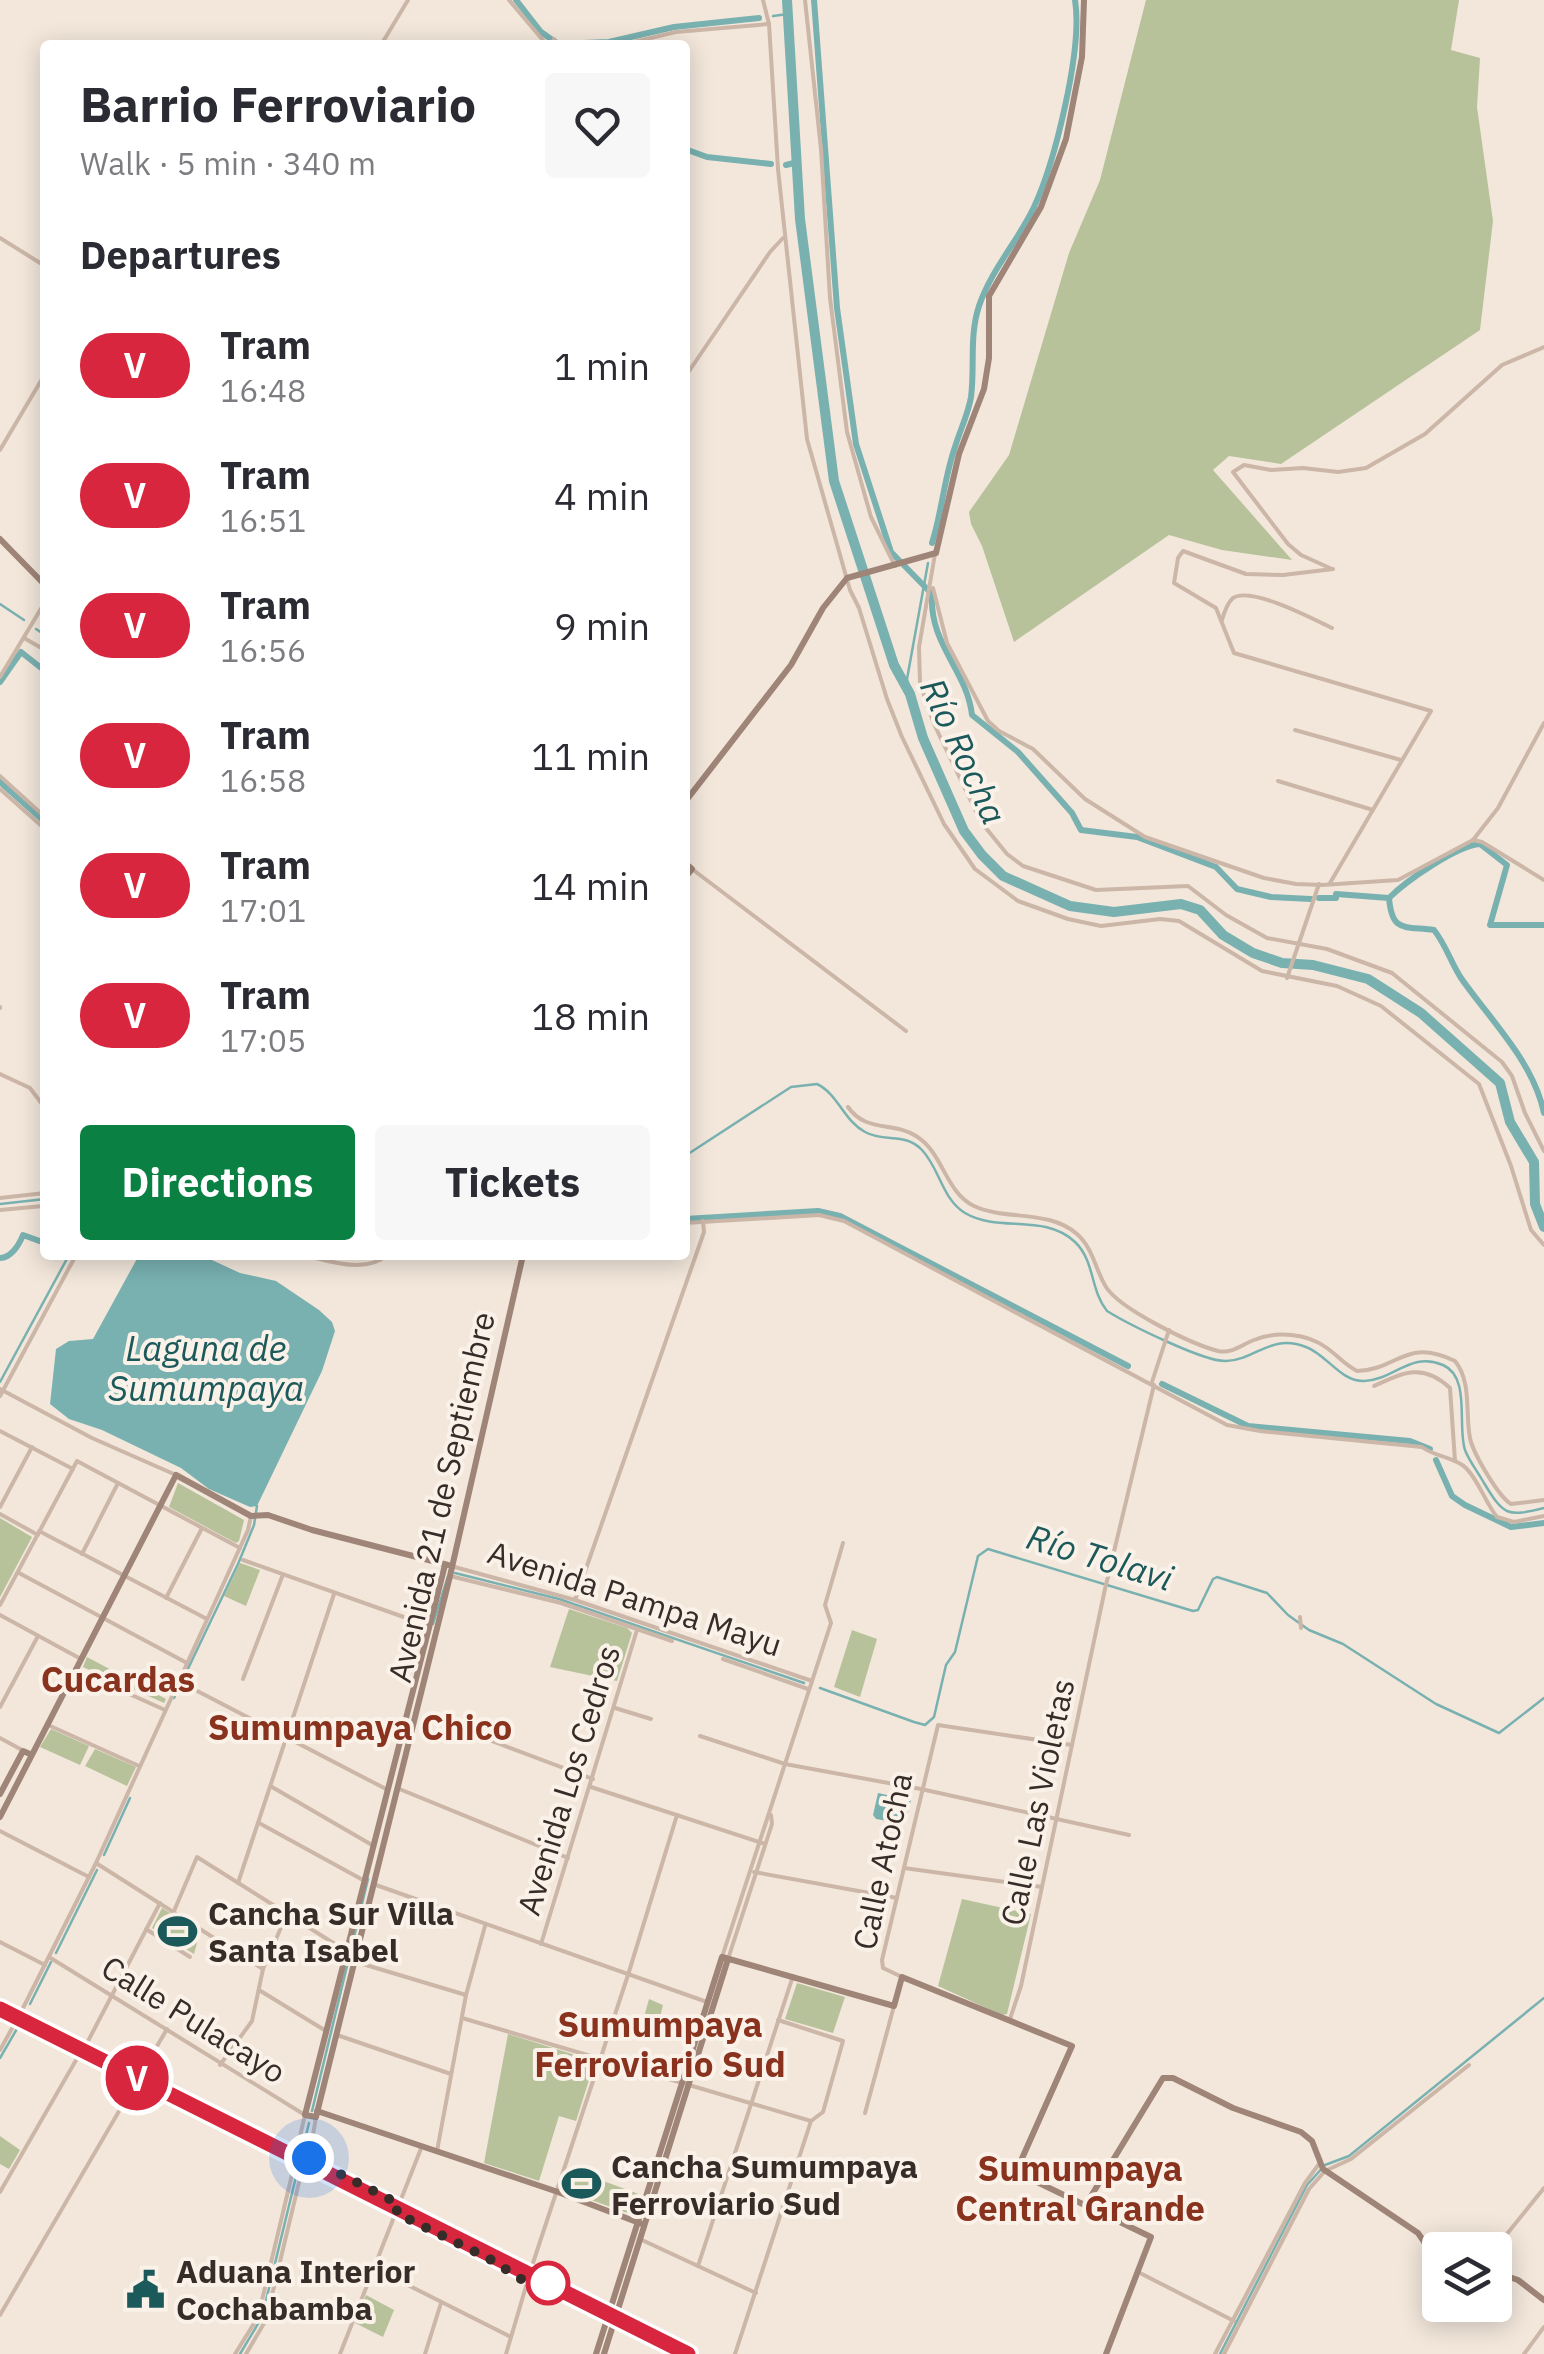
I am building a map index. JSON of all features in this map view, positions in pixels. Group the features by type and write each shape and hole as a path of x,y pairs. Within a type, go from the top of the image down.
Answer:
{"street":[{"path":"385,40 408,0"},
{"path":"508,0 548,40"},
{"path":"763,0 769,24 784,237 809,451 902,737 944,824 975,870 1018,902 1101,926 1160,919 1178,921 1250,966 1338,986 1381,1006 1471,1076 1484,1094 1531,1230 1544,1245"},
{"path":"805,0 821,149 830,298 847,432 871,517 892,566"},
{"path":"1084,0 1082,57 1066,138 1041,207 989,296 989,358 984,389 959,454 920,647 920,683 934,724 981,822 995,843 1023,866 1096,890 1188,886 1250,930 1268,938 1362,961 1399,978 1494,1052 1512,1076 1524,1113 1544,1151"},
{"path":"643,40 676,32 769,24"},
{"path":"690,370 784,237"},
{"path":"0,238 40,263"},
{"path":"1330,884 1431,711 1234,653 1216,608 1174,584 1178,558 1183,551 1246,574 1283,575 1333,569 1301,555 1288,544 1233,472 1244,465 1338,472 1366,468 1426,434 1502,365 1544,347"},
{"path":"0,450 40,382"},
{"path":"0,540 40,580"},
{"path":"690,796 790,666 823,608 849,578 936,553"},
{"path":"932,584 947,643 988,721 999,731 1034,749 1085,799 1145,837 1264,878 1319,884 1398,880 1473,840 1503,800 1544,723"},
{"path":"1222,620 1237,596 1263,599 1332,628"},
{"path":"0,676 40,611"},
{"path":"24,638 40,647"},
{"path":"1296,730 1403,761"},
{"path":"0,776 40,812"},
{"path":"1278,781 1373,810"},
{"path":"0,789 40,825"},
{"path":"1473,840 1544,880"},
{"path":"690,867 906,1031"},
{"path":"1288,976 1319,884"},
{"path":"0,1074 30,1088 40,1101"},
{"path":"848,1107 863,1123 917,1136 962,1198 974,1206 1051,1220 1074,1232 1091,1252 1112,1294 1169,1332 1224,1352 1263,1338 1298,1336 1327,1347 1357,1371 1370,1370 1413,1353 1448,1358 1458,1364 1465,1381 1471,1443 1502,1498 1515,1504 1544,1500"},
{"path":"0,1198 40,1194"},
{"path":"0,1210 40,1206"},
{"path":"690,1222 820,1215 844,1222 1227,1424 1422,1448 1468,1470 1497,1516 1514,1522 1544,1516"},
{"path":"575,1600 704,1232 703,1222"},
{"path":"1,1391 73,1260"},
{"path":"333,1260 357,1264 381,1260"},
{"name":"Avenida 21 de Septiembre","path":"140,2075 296,2153 386,1789 448,1566 522,1260"},
{"name":"Calle Las Violetas","path":"1010,2021 1105,1588 1169,1332"},
{"path":"1374,1386 1396,1375 1419,1371 1436,1375 1450,1388 1455,1461"},
{"name":"Avenida Pampa Mayu","path":"1,1391 252,1516 268,1515 575,1600 812,1681"},
{"path":"0,1430 72,1469"},
{"path":"0,1507 32,1448"},
{"path":"0,1605 77,1461 240,1548"},
{"path":"0,1794 76,1670 176,1476"},
{"path":"82,1554 118,1483"},
{"path":"0,1514 207,1620"},
{"path":"20,2014 180,1683 252,1516"},
{"path":"166,1598 202,1528"},
{"path":"753,1871 758,1842 831,1623 825,1605 843,1543"},
{"path":"243,1560 429,1626"},
{"name":"Avenida 21 de Septiembre","path":"399,2204 309,2158 353,1961 450,1576 448,1566"},
{"path":"18,1572 187,1663"},
{"path":"242,1680 282,1576"},
{"name":"Avenida Pampa Mayu","path":"450,1576 561,1603 672,1642"},
{"path":"238,1883 334,1594"},
{"path":"0,1616 81,1660"},
{"path":"1300,1618 1301,1628"},
{"name":"Avenida Los Cedros","path":"541,1944 638,1630"},
{"path":"0,1707 38,1636"},
{"name":"Avenida Pampa Mayu","path":"723,1659 810,1689"},
{"path":"76,1670 165,1710"},
{"path":"180,1683 386,1789"},
{"path":"615,1708 652,1719"},
{"path":"46,1724 139,1766"},
{"name":"Calle Atocha","path":"865,2113 902,1977 883,1968 882,1960 938,1725 1073,1745"},
{"path":"468,1732 593,1779"},
{"path":"700,1736 785,1764 921,1789 1129,1835"},
{"path":"0,1738 27,1752"},
{"path":"0,1817 27,1752"},
{"path":"272,1787 372,1845"},
{"path":"591,1787 765,1844"},
{"path":"396,1788 569,1858"},
{"path":"600,2354 753,1871 772,1824 771,1812"},
{"path":"531,2269 676,1815"},
{"path":"259,1824 363,1880"},
{"path":"0,1831 89,1877"},
{"path":"174,1911 197,1856 346,1951"},
{"path":"96,1863 263,1969"},
{"path":"904,1868 1042,1886"},
{"path":"753,1871 897,1898"},
{"path":"372,1883 711,2004"},
{"path":"85,2047 160,1903"},
{"path":"220,2065 252,2021 263,1969 287,1914"},
{"path":"437,2151 466,1995 486,1924"},
{"path":"146,1929 190,1957"},
{"path":"0,1942 45,1965"},
{"name":"Calle Pulacayo","path":"48,1958 305,2116 316,2114 422,2146 641,2223"},
{"path":"725,1958 894,2006"},
{"path":"353,1961 466,1995"},
{"path":"698,2266 793,1976"},
{"path":"902,1977 1072,2046 1016,2172 1151,2237 1106,2354"},
{"path":"260,1990 326,2031"},
{"path":"0,2004 140,2075"},
{"path":"0,2017 295,2162 258,2317 235,2354"},
{"path":"462,2018 811,2121"},
{"path":"734,2354 811,2121 822,2112 844,2041 778,2020"},
{"path":"0,2050 15,2022"},
{"path":"0,2315 167,2029"},
{"path":"336,2034 451,2074"},
{"path":"0,2192 79,2055"},
{"path":"1215,2354 1305,2184 1322,2168 1351,2159 1469,2065"},
{"path":"1085,2206 1164,2078 1173,2078 1232,2108 1301,2132 1312,2141 1322,2168 1406,2225 1422,2242"},
{"path":"340,2354 422,2146"},
{"path":"246,2354 266,2320 301,2174 306,2168 673,2354"},
{"path":"1224,2354 1322,2168"},
{"path":"1509,2232 1544,2188"},
{"path":"399,2204 515,2263"},
{"path":"637,2237 756,2293"},
{"path":"374,2268 510,2337"},
{"path":"1138,2272 1234,2321"},
{"path":"1512,2278 1544,2300"},
{"path":"506,2354 527,2283"},
{"path":"579,2293 695,2354"},
{"path":"425,2354 442,2303"},
{"path":"1524,2354 1544,2327"}],"green space":[{"path":"1146,0 1459,0 1451,50 1480,58 1477,107 1493,221 1480,330 1281,464 1229,456 1213,470 1292,560 1222,550 1169,535 1014,642 969,512 1009,455 1069,253 1100,180"},
{"path":"178,1483 244,1520 239,1541 236,1543 169,1507"},
{"path":"0,1518 32,1537 0,1597"},
{"path":"240,1563 260,1570 246,1606 224,1596"},
{"path":"569,1609 632,1633 617,1681 550,1667"},
{"path":"852,1630 877,1639 860,1697 834,1687"},
{"path":"87,1657 166,1699 164,1703 83,1667"},
{"path":"51,1729 89,1746 80,1765 40,1747"},
{"path":"95,1749 136,1767 127,1786 85,1766"},
{"path":"962,1899 1031,1914 1007,2014 938,1986"},
{"path":"162,1908 200,1932 194,1954 152,1928"},
{"path":"797,1983 845,1997 833,2033 785,2019"},
{"path":"649,1999 663,2005 657,2029 642,2024"},
{"path":"508,2034 595,2061 576,2121 559,2116 539,2181 484,2163"},
{"path":"0,2136 20,2150 9,2169 0,2164"},
{"path":"571,2169 644,2196 636,2216 563,2190"},
{"path":"366,2295 394,2310 383,2337 355,2323"}],"water":[{"name":"Laguna de Sumumpaya","path":"136,1260 212,1260 240,1273 276,1281 319,1310 332,1322 335,1331 322,1371 257,1506 250,1507 209,1489 181,1468 102,1430 69,1419 50,1404 56,1349 69,1341 93,1339"},
{"path":"878,1793 911,1800 905,1824 876,1819 873,1815"}],"waterway":[{"path":"516,0 541,32 552,40"},
{"name":"Río Rocha","path":"787,0 800,219 834,481 894,665 910,694 923,738 964,831 1003,876 1070,906 1114,912 1181,904 1200,910 1223,935 1253,953 1282,963 1313,965 1368,979 1421,1013 1500,1083 1510,1122 1534,1162 1535,1204 1544,1227"},
{"path":"814,0 837,308 856,444 891,552 932,594 936,628 963,684 972,715 1018,752 1072,813 1081,830 1137,837 1216,867 1237,889 1271,897 1311,899"},
{"path":"932,543 951,459 971,397 979,306 990,280 1034,207 1058,134 1075,46 1075,0"},
{"path":"773,16 788,14"},
{"path":"618,40 674,27 759,18"},
{"path":"690,151 707,157 771,164"},
{"path":"786,165 798,162"},
{"path":"910,694 907,679 928,563"},
{"path":"0,604 24,620"},
{"path":"36,629 40,632"},
{"path":"0,682 21,652 40,667"},
{"path":"0,782 40,818"},
{"path":"1389,898 1445,857 1480,844 1507,865 1490,925 1544,925"},
{"path":"1319,898 1336,898 1336,894 1389,898 1393,917 1401,926 1434,930 1461,978 1521,1059 1544,1113"},
{"path":"690,1153 791,1087 817,1084 865,1132 909,1141 922,1150 951,1200 965,1213 992,1222 1036,1225 1063,1233 1086,1258 1107,1311 1166,1341 1226,1361 1273,1345 1294,1344 1313,1351 1348,1377 1364,1381 1421,1361 1443,1365 1452,1371 1460,1391 1465,1450 1491,1494 1502,1508 1514,1513 1544,1508"},
{"path":"0,1204 40,1200"},
{"path":"690,1219 818,1211 840,1216 1128,1366"},
{"path":"0,1258 11,1253 23,1235 40,1241"},
{"path":"0,1382 66,1260"},
{"path":"1162,1384 1248,1426 1410,1441 1430,1449"},
{"path":"1436,1460 1452,1496 1465,1505 1511,1527 1544,1523"},
{"path":"174,1698 238,1564 254,1525 257,1506"},
{"name":"Río Tolavi","path":"820,1688 925,1725 934,1717 946,1665 955,1652 978,1556 988,1549 1193,1611 1198,1610 1217,1577 1267,1593 1309,1630 1343,1644 1436,1704 1499,1733 1544,1698"},
{"name":"Río Tolavi","path":"455,1573 559,1599 804,1683"},
{"name":"Río Tolavi","path":"433,1624 448,1576"},
{"path":"104,1855 130,1798"},
{"path":"56,1953 97,1870"},
{"name":"Río Tolavi","path":"312,2111 368,1879"},
{"path":"30,2004 51,1962"},
{"path":"1220,2354 1307,2185 1325,2165 1349,2156 1544,1998"},
{"path":"0,2058 18,2027"},
{"name":"Río Tolavi","path":"240,2354 262,2317 309,2123"}],"tram line":[{"path":"0,2009 688,2354"},
{"name":"V","path":"0,2009 688,2354"}],"place":[{"name":"Cancha Sur Villa Santa Isabel","path":"178,1931"},
{"name":"Cancha Sumumpaya Ferroviario Sud","path":"581,2184"},
{"name":"Aduana Interior Cochabamba","path":"146,2289"}],"district":[{"name":"Cucardas","path":"118,1679"},
{"name":"Sumumpaya Chico","path":"360,1727"},
{"name":"Sumumpaya Ferroviario Sud","path":"660,2044"},
{"name":"Sumumpaya Central Grande","path":"1080,2188"}],"route":[{"path":"309,2158 399,2204 396,2213 488,2258 512,2276 529,2284 548,2283"}]}
